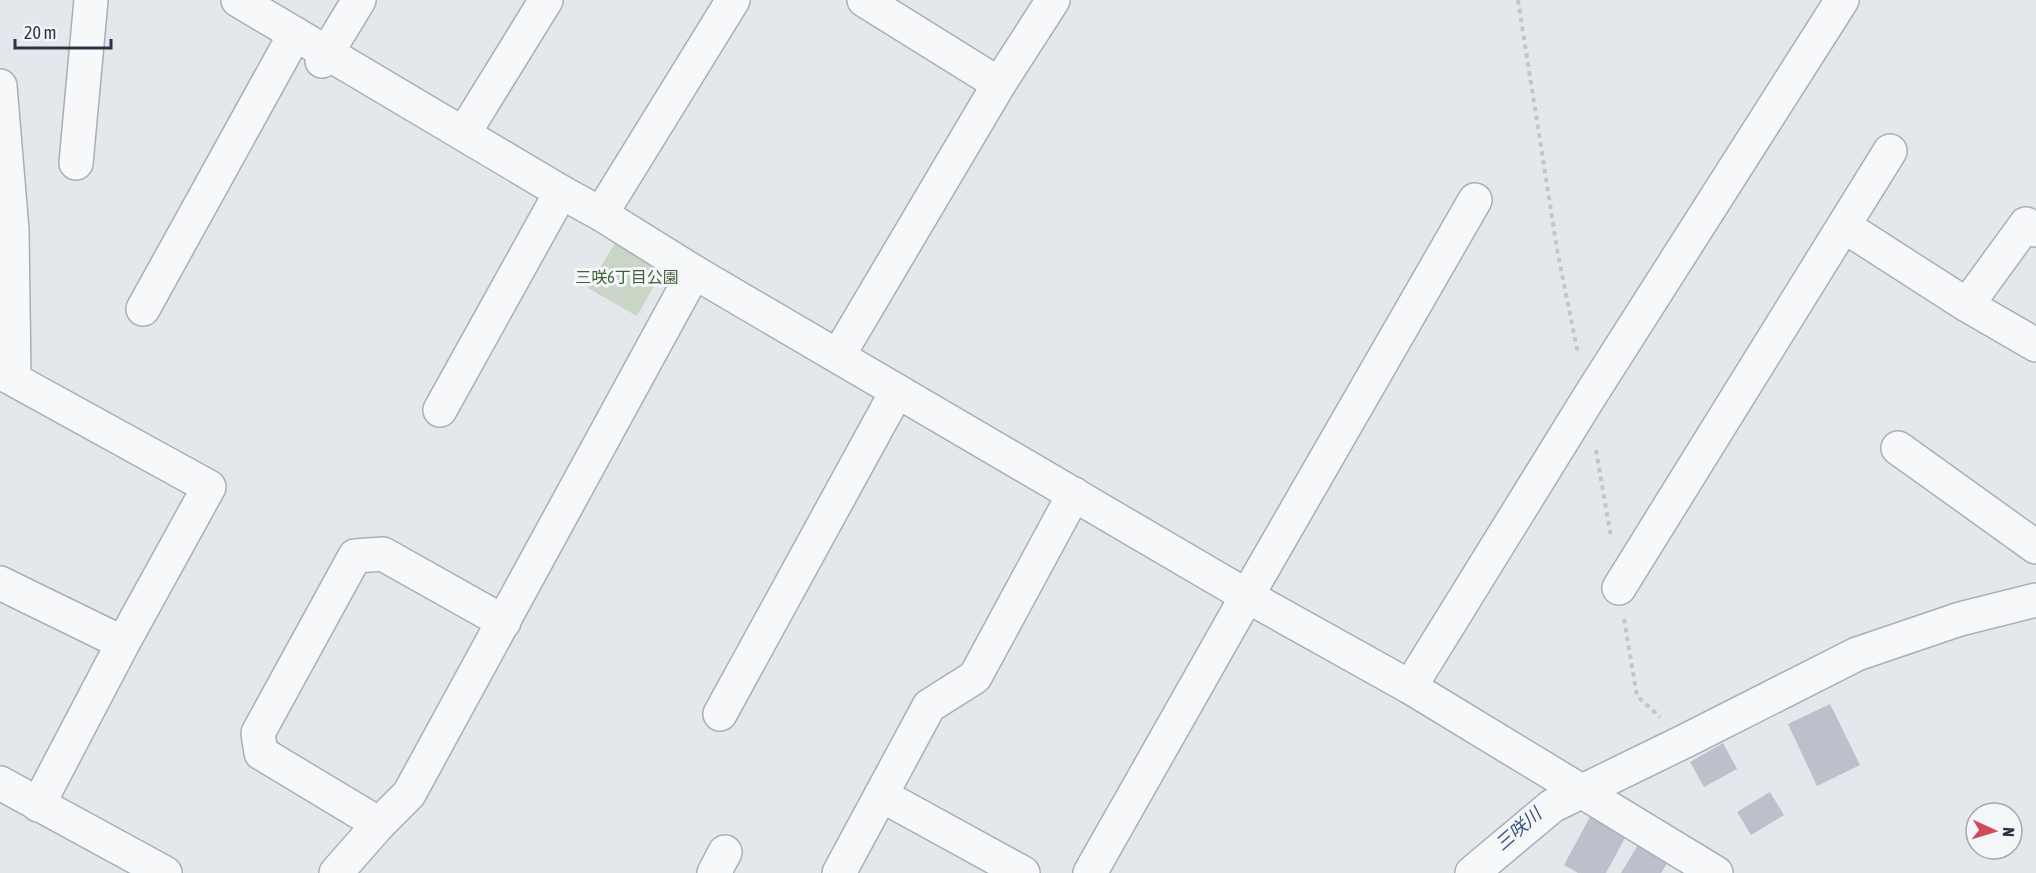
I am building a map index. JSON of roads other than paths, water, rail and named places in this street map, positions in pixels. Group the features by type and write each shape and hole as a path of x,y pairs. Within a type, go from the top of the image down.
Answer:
{"street":[{"path":"76,163 91,0"},
{"path":"238,0 295,34 325,57 464,133 694,272 1247,596 1410,687 1716,873"},
{"path":"325,57 359,0"},
{"path":"464,133 546,0"},
{"path":"601,214 734,0"},
{"path":"864,0 999,84"},
{"path":"838,356 999,84 1053,0"},
{"path":"1410,687 1588,399 1842,0"},
{"path":"143,309 295,34"},
{"path":"0,87 12,230 7,376 209,487 123,643 38,806"},
{"path":"1619,588 1890,151"},
{"path":"440,410 561,192"},
{"path":"1090,873 1475,200"},
{"path":"1968,305 2026,224 2036,230"},
{"path":"1844,226 1968,305 2036,345"},
{"path":"336,873 409,794 694,272"},
{"path":"720,714 897,391"},
{"path":"1898,448 2036,547"},
{"path":"839,873 929,706 975,677 1074,494"},
{"path":"379,824 261,753 258,733 355,556 383,554 504,622"},
{"path":"0,583 123,643"},
{"path":"1472,873 1552,806 1857,654 1960,620 2036,600"},
{"path":"0,783 38,806 165,873"},
{"path":"881,795 1023,873"}],"park label":[{"name":"三咲6丁目公園","path":"627,277"}],"water label":[{"name":"三咲川","path":"1518,829"}]}
